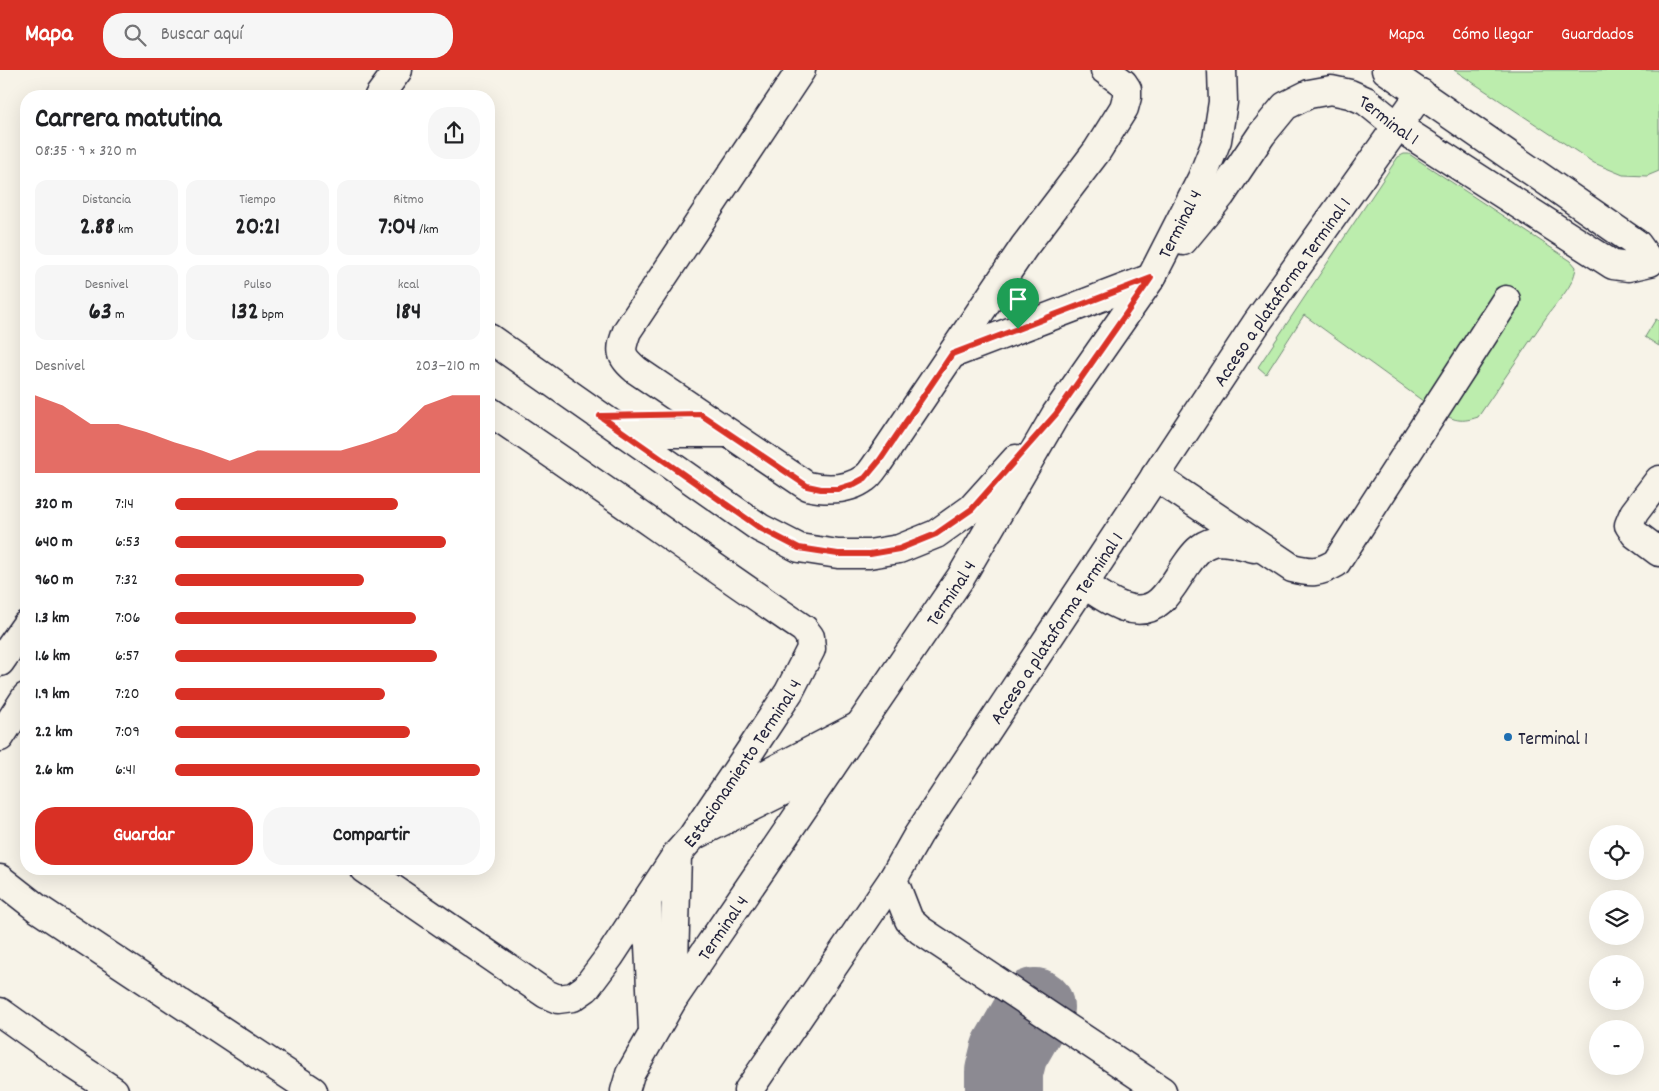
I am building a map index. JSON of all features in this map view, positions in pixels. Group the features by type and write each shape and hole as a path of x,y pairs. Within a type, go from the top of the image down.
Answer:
{"street":[{"path":"383,90 398,70"},
{"path":"395,90 398,70"},
{"path":"801,70 627,331 622,346 623,355 627,362 636,370 807,486 821,489 838,489 854,484 865,478 880,460 1024,248 1097,151 1124,108 1127,96 1123,83 1105,70"},
{"name":"Terminal 4","path":"625,1091 630,1074 673,999 961,577 1056,414 1151,278 1202,178 1217,140 1223,102 1222,70"},
{"name":"Terminal 1","path":"1386,70 1656,259"},
{"name":"Terminal 1","path":"1151,278 1221,195 1262,134 1285,106 1309,94 1331,90 1350,94 1366,101 1397,126 1613,265 1628,267 1656,259"},
{"name":"Acceso a plataforma Terminal 1","path":"748,1091 893,879 918,835 1256,324 1421,93"},
{"path":"968,330 1164,253"},
{"path":"952,354 1151,278"},
{"path":"1156,476 1292,568 1306,572 1322,571 1336,563 1506,300"},
{"path":"495,342 760,528 799,548 838,554 870,554 899,549 936,534 972,509 1056,414"},
{"path":"600,416 700,414"},
{"name":"Estacionamiento Terminal 4","path":"373,875 546,994 558,999 573,997 586,988 718,800 789,692 811,649 810,638 804,630 684,547 568,463 495,415"},
{"path":"624,433 727,433"},
{"path":"1659,480 1634,513 1629,525 1635,534 1659,552"},
{"path":"1084,584 1125,608 1148,608 1160,601 1194,554 1204,545 1214,541 1224,541 1266,551"},
{"path":"0,662 20,634"},
{"path":"0,737 20,706"},
{"path":"718,800 860,725"},
{"path":"673,999 684,846 832,767"},
{"path":"0,879 37,908 313,1091"},
{"path":"893,879 909,920 920,930 1162,1091"},
{"path":"647,902 653,1031"},
{"path":"0,1012 114,1091"}],"green space":[{"path":"1454,70 1659,70 1659,171 1647,176 1623,175 1594,163"},
{"path":"1409,154 1571,261 1576,267 1572,281 1564,294 1478,417 1471,419 1455,419 1434,409 1304,315 1266,374 1258,367 1398,157"},
{"path":"1656,319 1659,321 1659,346 1645,337"}],"taxiway":[{"path":"1004,1091 1004,1072 1009,1052 1035,1007"}],"place":[{"name":"Terminal 1","path":"1508,737"}],"route":[{"path":"1151,278 1056,414 972,509 936,534 899,549 870,554 838,554 799,548 760,528 600,416 700,414 807,486 821,489 838,489 865,478 880,460 952,354 1018,329 1151,278"}]}
